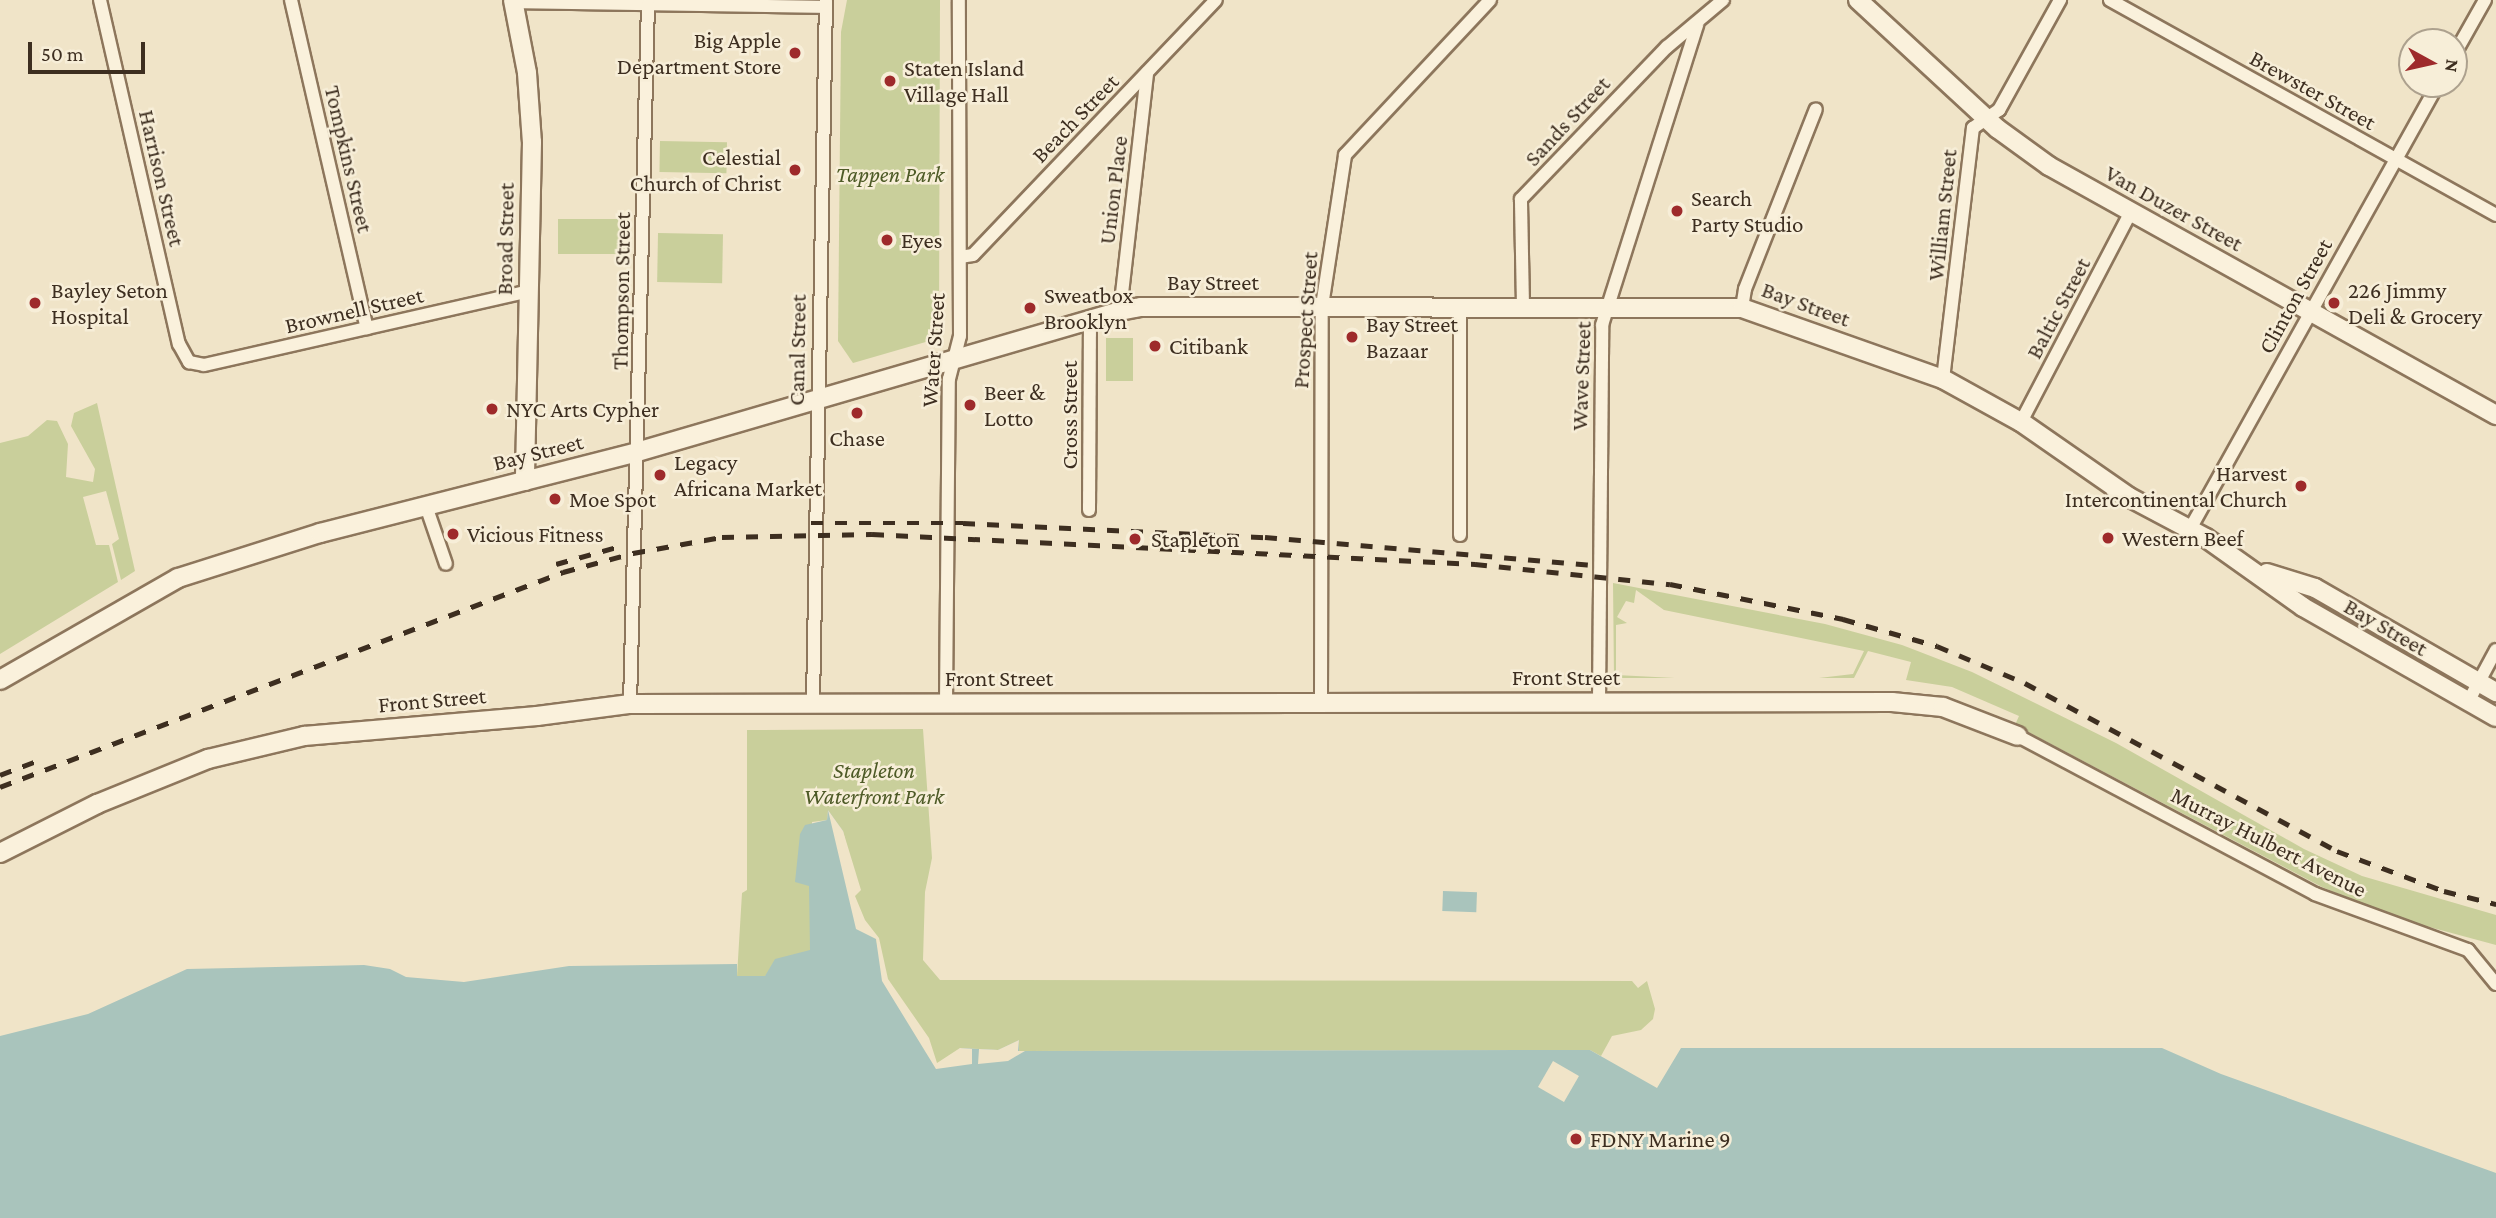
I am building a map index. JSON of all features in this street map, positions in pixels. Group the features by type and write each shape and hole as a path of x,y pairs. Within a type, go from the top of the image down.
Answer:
{"main road":[{"name":"Van Duzer Street","path":"1858,0 1987,118 2049,166 2496,415"},
{"name":"Broad Street","path":"513,1 527,73 532,142 525,481"},
{"name":"Bay Street","path":"0,680 178,578 320,533 637,453 1120,311 1141,307 1322,306 1742,308 1943,379 2021,422 2129,497 2190,529 2257,570 2303,607 2496,717"},
{"name":"Bay Street","path":"2257,570 2315,588 2496,692"},
{"name":"Front Street","path":"0,853 97,804 208,759 292,739 630,704 1923,704 1963,713 2018,736"}],"street":[{"name":"Harrison Street","path":"100,0 179,345 189,362"},
{"name":"Tompkins Street","path":"291,0 367,328"},
{"name":"Water Street","path":"946,703 949,379 960,336 959,0"},
{"name":"Beach Street","path":"960,257 973,255 1216,0"},
{"name":"Prospect Street","path":"1321,702 1322,306 1345,155 1490,0"},
{"name":"Sands Street","path":"1523,306 1521,199 1667,47 1697,25 1723,0"},
{"name":"William Street","path":"1943,379 1973,128 2006,100 2060,0"},
{"name":"Brewster Street","path":"2110,0 2496,215"},
{"path":"2468,30 2485,0"},
{"path":"513,1 648,4 825,3"},
{"name":"Canal Street","path":"813,702 825,3"},
{"name":"Thompson Street","path":"630,704 648,4"},
{"name":"Wave Street","path":"1599,702 1596,570 1605,306 1697,25"},
{"name":"Union Place","path":"1120,311 1147,73"},
{"name":"Clinton Street","path":"2190,529 2430,98"},
{"path":"1742,308 1745,289 1816,109"},
{"name":"Baltic Street","path":"2021,422 2131,212"},
{"name":"Brownell Street","path":"189,362 204,366 529,291"},
{"path":"1460,306 1460,535"},
{"name":"Cross Street","path":"1089,510 1090,320"},
{"path":"426,506 446,564"},
{"path":"2468,702 2496,650"},
{"name":"Murray Hulbert Avenue","path":"2018,736 2315,894 2468,950 2496,985"}],"green space":[{"name":"Tappen Park","path":"847,0 940,0 939,332 936,339 853,363 838,341 841,32"},
{"path":"660,141 727,142 726,173 659,172"},
{"path":"558,219 625,219 625,254 558,254"},
{"path":"658,233 723,234 722,283 657,282"},
{"path":"1106,338 1133,338 1133,381 1106,381"},
{"path":"97,403 135,571 121,580 112,544 119,539 106,491 83,497 96,545 109,545 118,582 0,654 0,443 28,436 47,420 57,421 68,444 66,477 93,482 95,469 71,426 74,413"},
{"path":"1613,583 1825,624 1902,645 1972,672 2116,743 2304,849 2362,876 2496,915 2496,945 2396,918 2322,887 2015,725 2019,716 1952,687 1906,680 1911,662 1868,651 1854,678 1819,678 1853,674 1864,651 1664,610 1636,590 1634,603 1626,601 1617,617 1627,623 1616,625 1616,675 1675,678 1614,678"},
{"name":"Stapleton Waterfront Park","path":"923,729 932,858 925,892 923,960 940,980 1632,981 1638,988 1647,981 1655,1009 1653,1019 1641,1030 1612,1036 1601,1056 1590,1050 1018,1051 1018,1041 998,1050 960,1048 936,1069 859,1060 861,922 851,895 857,889 843,831 828,811 827,820 812,822 810,903 856,929 765,976 737,976 742,893 747,890 747,730"}],"water":[{"path":"828,810 843,831 851,896 861,922 876,939 884,980 926,1040 936,1069 960,1048 998,1050 1019,1040 1019,1051 1590,1050 1657,1088 1681,1048 2162,1048 2221,1074 2496,1173 2496,1218 0,1218 0,1036 88,1014 187,969 364,965 390,969 406,977 464,982 569,966 737,964 737,976 765,976 775,959 810,950 809,886 795,882 800,834 805,825 827,820"},
{"path":"1443,891 1477,892 1476,912 1442,911"}],"pier":[{"path":"828,810 843,831 861,890 855,896 865,920 879,938 888,979 929,1038 937,1063 960,1048 972,1049 972,1064 936,1069 882,981 876,939 856,929"},
{"path":"1019,1040 1018,1051 1025,1051 1008,1061 978,1064 979,1049 998,1050"},
{"path":"1553,1061 1579,1076 1564,1102 1538,1087"}],"railway":[{"path":"811,523 963,523 1265,537 1593,565"},
{"path":"0,787 563,572 633,553 722,537 872,534 1475,564 1670,584 1843,619 1937,646 2025,683 2337,851 2444,891 2496,904"},
{"path":"556,564 624,545"},
{"path":"0,775 36,761"}],"place":[{"name":"Big Apple Department Store","path":"795,53"},
{"name":"Staten Island Village Hall","path":"890,81"},
{"name":"Celestial Church of Christ","path":"795,170"},
{"name":"Search Party Studio","path":"1677,211"},
{"name":"Eyes","path":"887,240"},
{"name":"Bayley Seton Hospital","path":"35,303"},
{"name":"226 Jimmy Deli & Grocery","path":"2334,303"},
{"name":"Sweatbox Brooklyn","path":"1030,308"},
{"name":"Bay Street Bazaar","path":"1352,337"},
{"name":"Citibank","path":"1155,346"},
{"name":"Beer & Lotto","path":"970,405"},
{"name":"NYC Arts Cypher","path":"492,409"},
{"name":"Chase","path":"857,413"},
{"name":"Legacy Africana Market","path":"660,475"},
{"name":"Harvest Intercontinental Church","path":"2301,486"},
{"name":"Moe Spot","path":"555,499"},
{"name":"Vicious Fitness","path":"453,534"},
{"name":"Western Beef","path":"2108,538"},
{"name":"Stapleton","path":"1135,539"},
{"name":"FDNY Marine 9","path":"1576,1139"}]}
